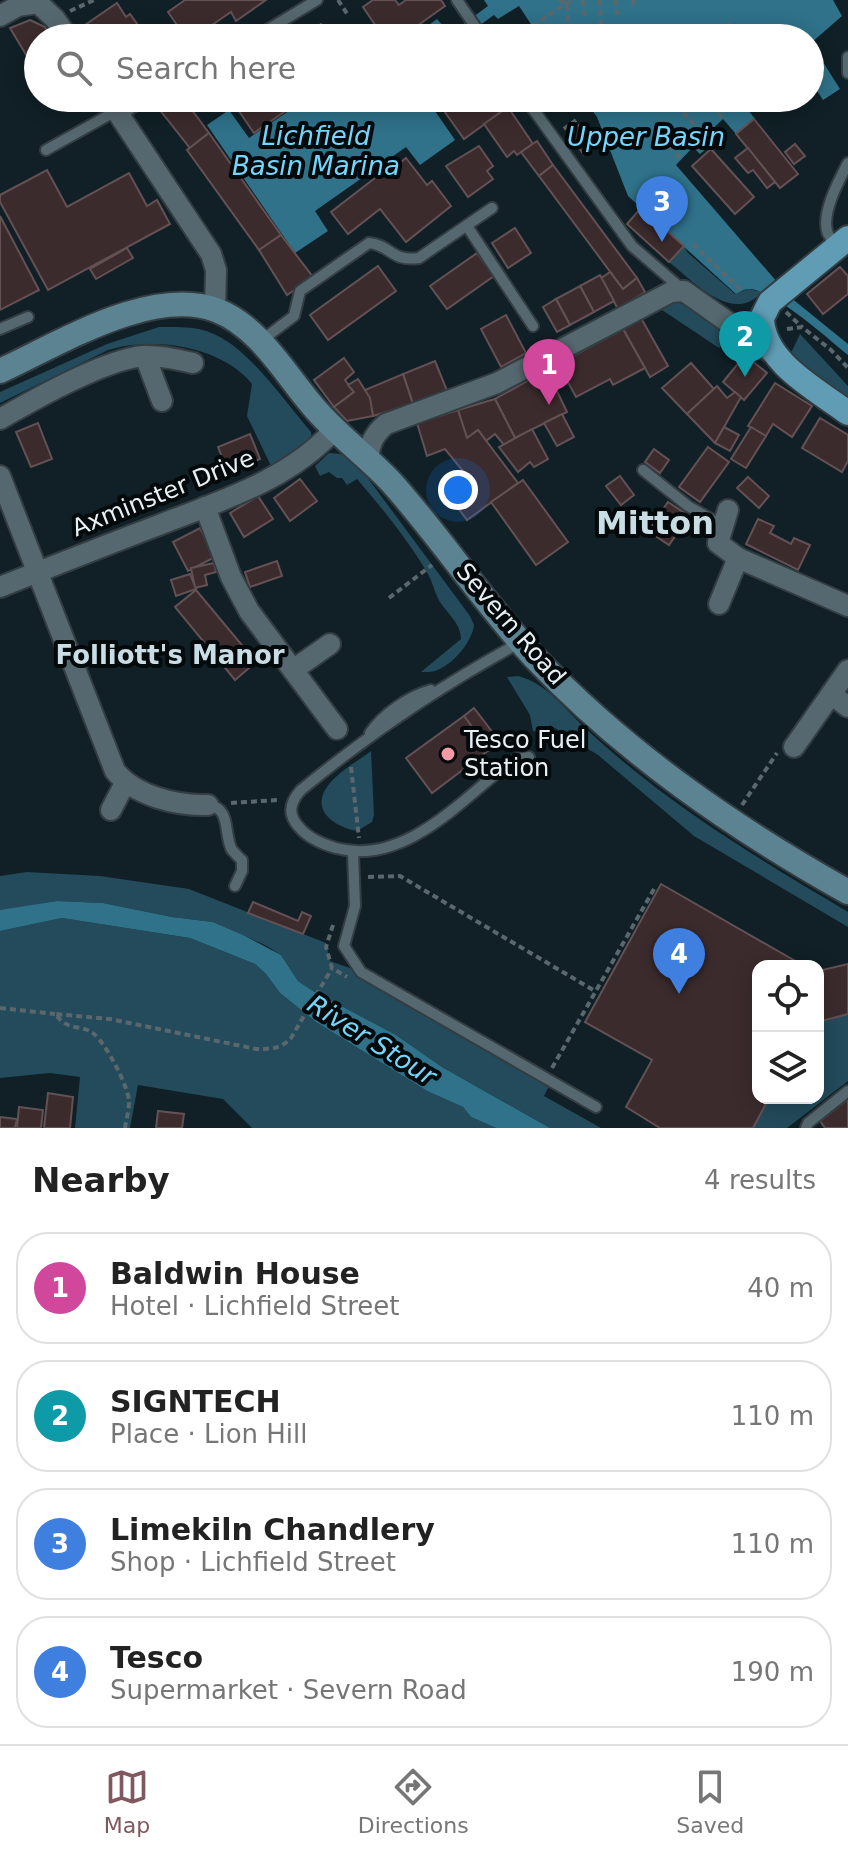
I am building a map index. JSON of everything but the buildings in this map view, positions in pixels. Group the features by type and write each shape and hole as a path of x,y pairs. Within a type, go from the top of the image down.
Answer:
{"main road":[{"path":"839,248 781,299 762,318 762,325 775,354 848,413"}],"street":[{"path":"0,16 18,6 39,1 58,24"},
{"path":"118,112 211,254 216,270 215,310"},
{"path":"369,461 373,437 386,424 497,383 671,292 684,291 775,354"},
{"path":"707,306 734,319 743,319 781,299"},
{"name":"Severn Road","path":"0,371 146,307 188,304 230,317 261,341 334,430 397,489 521,642 556,679 635,749 730,822 848,892"},
{"path":"145,356 162,401"},
{"path":"0,419 35,399 114,363 145,356 193,363"},
{"name":"Axminster Drive","path":"0,587 205,507 302,461 334,430"},
{"path":"0,476 115,771 125,783 143,792 186,804 208,805"},
{"path":"205,507 239,594 337,729"},
{"path":"726,518 718,543 738,558 848,606"},
{"path":"719,604 738,558"},
{"path":"293,670 330,644"},
{"path":"794,747 848,670"},
{"path":"831,694 848,707"},
{"path":"111,810 125,783"}],"lane":[{"path":"277,24 317,0"},
{"path":"457,0 473,24"},
{"path":"848,57 848,73"},
{"path":"46,150 108,112"},
{"path":"535,112 632,246 684,291"},
{"path":"839,248 828,235 826,223 830,202 848,163"},
{"path":"261,341 294,316 300,291 369,243 379,244 390,254 405,260 419,258 492,208"},
{"path":"467,226 533,326"},
{"path":"0,329 28,317"},
{"path":"643,470 688,506 726,518"},
{"path":"521,642 441,688 367,737 301,790 293,799 290,812 305,834 330,846 358,853 387,849 409,839 505,766 529,757"},
{"path":"208,805 216,806 224,813 231,848 242,860 242,871 235,886"},
{"path":"358,853 355,906 344,946 361,972 596,1107"},
{"path":"806,1128 808,1123 848,1091"}],"path":[{"path":"338,0 348,15"},
{"path":"559,0 567,4"},
{"path":"535,24 572,0"},
{"path":"583,0 585,19"},
{"path":"600,0 601,24"},
{"path":"616,0 617,15"},
{"path":"567,4 569,24"},
{"path":"683,112 705,136"},
{"path":"718,112 724,119"},
{"path":"656,131 681,159"},
{"path":"693,244 742,291"},
{"path":"781,299 784,310 799,328 831,350 848,368"},
{"path":"389,598 448,553"},
{"path":"730,822 784,743 794,747"},
{"path":"351,766 358,853 368,877"},
{"path":"208,805 293,799"},
{"path":"400,876 595,991"},
{"path":"546,1079 654,889"},
{"path":"334,921 326,947 332,968 358,984"},
{"path":"0,1008 110,1019 256,1049 273,1049 286,1043 295,1031 332,968"},
{"path":"55,1014 63,1024 90,1031 105,1049 129,1100 125,1128"}],"shaded area":[{"path":"684,246 735,294 748,289 762,292 751,301 739,304 714,297 669,262"},
{"path":"677,302 696,311 730,336 719,348 659,308"},
{"path":"159,327 203,330 237,349 277,390 311,432 312,439 272,468 247,416 252,384 223,361 205,353 165,345 145,344 108,350 0,403 0,392 107,344"},
{"path":"800,334 848,386 848,402 790,355"},
{"path":"329,453 342,454 367,477 470,616 474,625 469,639 454,659 441,668 421,672 461,639 456,624 440,602 428,574 412,549 357,479 347,485 342,478 329,472 320,476 315,466"},
{"path":"518,676 546,690 615,755 678,804 848,912 848,927 694,836 598,755 550,725 544,733 533,731 530,715 507,677"},
{"path":"371,751 374,815 372,822 357,831 340,825 326,815 322,801 334,778"},
{"path":"27,872 100,876 189,889 326,943 330,961 361,972 551,1082 544,1096 601,1128 550,1128 442,1067 396,1035 313,991 298,981 281,955 265,945 213,922 103,903 57,901 0,911 0,876"},
{"path":"62,918 190,938 255,964 280,993 316,1022 427,1091 463,1107 471,1117 496,1128 252,1128 223,1099 138,1085 130,1128 75,1128 80,1077 50,1073 0,1078 0,931"},
{"path":"848,1014 848,1081 824,1099 824,1032 824,1020"},
{"path":"766,1104 818,1104 787,1128 753,1128"}],"water":[{"path":"484,0 833,0 842,16 824,32 824,24 531,24 519,6 498,19 494,15 481,24 464,24 488,6"},
{"path":"824,64 840,89 824,99"},
{"name":"Lichfield Basin Marina","path":"230,112 249,138 287,112 436,112 455,140 420,165 406,147 315,211 328,231 295,253 207,125"},
{"name":"Upper Basin","path":"593,112 750,112 755,119 736,134 723,119 702,139 708,147 700,154 693,147 676,165 790,297 848,344 848,355 770,296 747,289 736,294 628,196"},
{"name":"River Stour","path":"57,901 103,903 213,922 243,935 281,955 298,981 313,991 396,1035 442,1067 550,1128 496,1128 471,1117 463,1107 427,1091 316,1022 280,993 255,964 190,938 62,918 0,931 0,910"}],"place":[{"name":"Limekiln Chandlery","path":"662,242"},
{"name":"SIGNTECH","path":"745,377"},
{"name":"Baldwin House","path":"549,405"},
{"name":"Tesco Fuel Station","path":"448,754"},
{"name":"Tesco","path":"679,994"}],"district":[{"name":"Mitton","path":"655,523"},
{"name":"Folliott's Manor","path":"170,655"}]}
